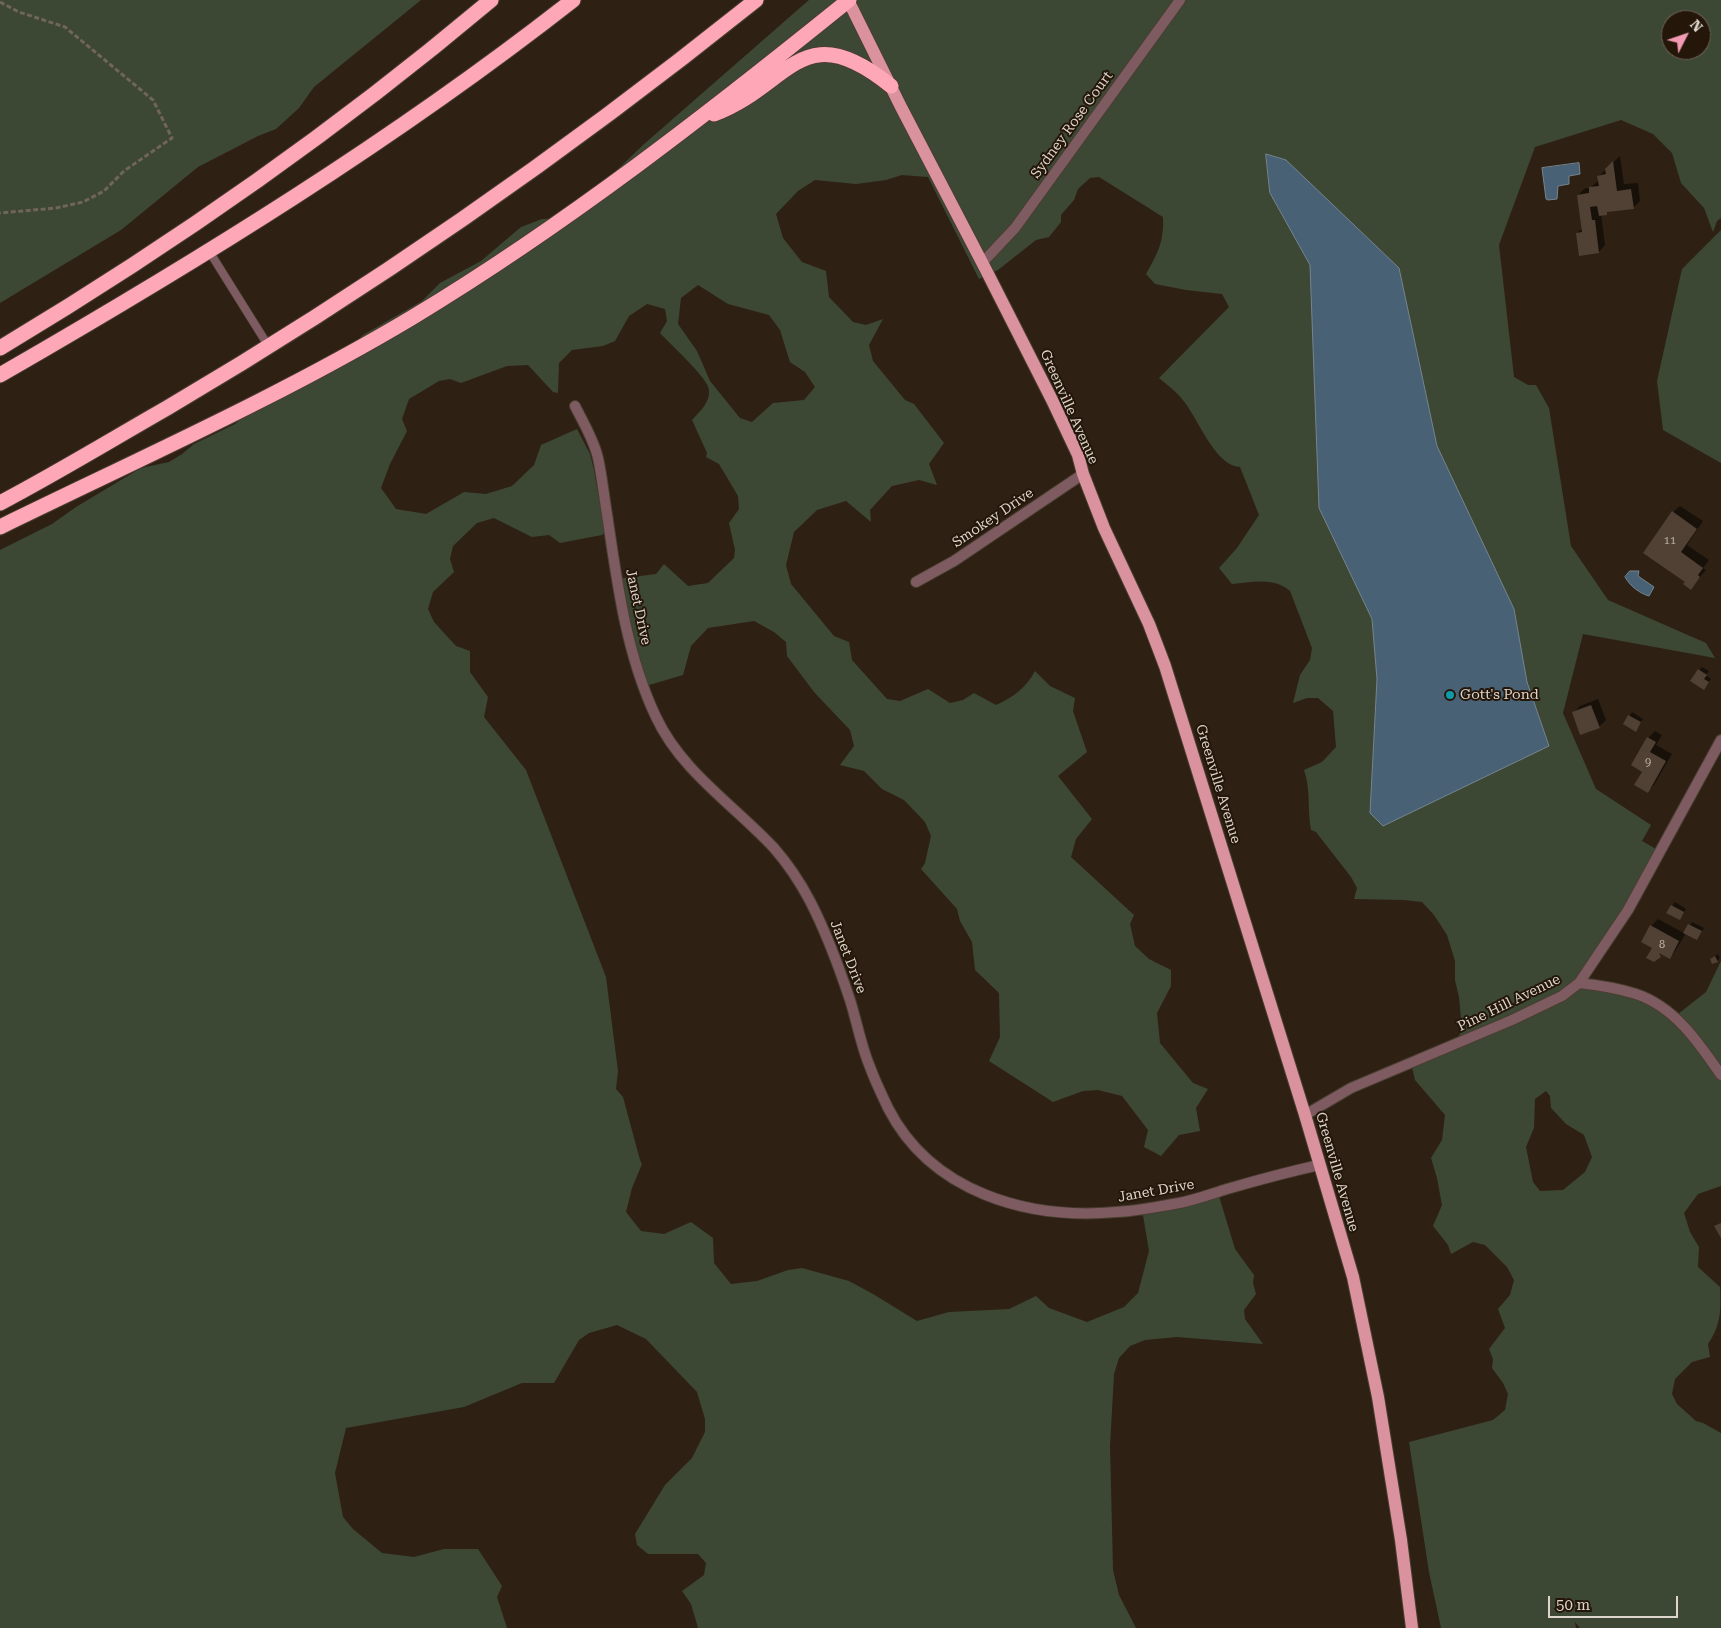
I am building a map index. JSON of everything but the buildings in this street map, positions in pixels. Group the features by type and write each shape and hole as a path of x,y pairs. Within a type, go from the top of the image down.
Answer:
{"highway":[{"path":"0,348 168,242 264,175 379,91 492,0"},
{"path":"0,375 209,251 299,194 404,124 508,50 573,0"},
{"path":"0,503 66,467 269,347 393,267 483,205 631,97 756,0"},
{"path":"0,527 304,378 412,317 473,279 639,164 849,0"},
{"path":"696,120 737,104 790,65 808,56 836,56 857,64 891,86"}],"main road":[{"name":"Greenville Avenue","path":"849,0 1078,455 1083,474 1104,528 1149,624 1165,666 1305,1115 1353,1277 1369,1348 1401,1540 1412,1628"}],"street":[{"name":"Sydney Rose Court","path":"982,263 1014,228 1180,0"},
{"name":"Janet Drive","path":"575,406 598,455 620,596 632,648 643,686 655,717 668,740 695,771 774,848 794,874 828,940 870,1067 890,1111 908,1138 926,1159 948,1176 975,1191 1008,1203 1058,1212 1115,1212 1182,1202 1276,1174 1319,1165"},
{"name":"Smokey Drive","path":"916,582 954,561 1083,474"},
{"name":"Pine Hill Avenue","path":"1305,1115 1351,1088 1512,1020 1562,996 1579,983 1628,910 1721,740"},
{"path":"1579,983 1607,986 1638,994 1659,1006 1680,1022 1698,1042 1721,1076"}],"lane":[{"path":"209,251 269,347"}],"path":[{"path":"0,2 19,12 64,27 153,100 172,138 124,172 104,192 83,202 56,208 0,213"}],"green space":[{"path":"0,0 421,0 314,87 299,108 276,129 258,136 198,167 121,230 0,303"},
{"path":"809,0 1721,0 1721,218 1717,221 1713,232 1704,208 1681,183 1672,153 1653,134 1621,120 1535,147 1499,245 1514,377 1528,385 1536,385 1549,408 1571,546 1608,600 1706,643 1715,658 1583,634 1563,713 1596,789 1651,825 1642,841 1656,849 1586,981 1649,1004 1673,1018 1706,992 1721,961 1721,1186 1698,1194 1684,1213 1690,1232 1699,1247 1698,1267 1720,1287 1720,1311 1716,1330 1708,1344 1710,1357 1692,1362 1675,1379 1672,1394 1677,1404 1696,1421 1721,1433 1721,1628 1580,1628 1575,1622 1576,1628 1441,1628 1429,1572 1409,1442 1493,1420 1505,1410 1508,1394 1503,1383 1492,1368 1493,1359 1489,1349 1505,1328 1498,1309 1510,1295 1514,1280 1507,1267 1485,1245 1473,1242 1451,1254 1448,1245 1433,1226 1442,1205 1431,1158 1442,1140 1445,1115 1415,1080 1411,1063 1458,1038 1462,1029 1459,997 1455,980 1455,961 1447,935 1434,915 1422,902 1354,899 1357,888 1351,877 1316,832 1311,830 1304,770 1322,762 1336,747 1333,711 1318,698 1307,698 1293,703 1300,675 1310,660 1312,648 1290,591 1270,582 1232,584 1219,568 1237,548 1259,515 1240,467 1222,458 1207,439 1188,406 1174,390 1159,378 1229,307 1222,294 1155,284 1146,274 1159,247 1163,217 1099,177 1090,178 1078,189 1074,200 1061,215 1061,222 1049,237 1036,240 998,270 979,279 928,177 902,175 886,180 856,184 815,180 798,191 776,214 783,238 802,262 826,271 829,297 853,322 866,325 883,319 869,345 873,361 905,400 914,404 944,443 929,464 937,485 919,480 892,486 870,510 871,522 846,501 817,510 794,532 786,565 791,584 834,636 849,642 852,660 887,699 900,701 928,689 950,703 963,700 974,693 996,705 1019,691 1035,671 1050,686 1075,698 1073,711 1087,752 1058,776 1092,819 1076,839 1071,857 1134,915 1130,924 1135,946 1149,959 1171,970 1171,986 1157,1013 1160,1043 1193,1083 1208,1089 1196,1108 1200,1131 1179,1135 1161,1156 1144,1147 1148,1130 1122,1096 1098,1090 1083,1091 1053,1102 989,1061 1000,1037 999,993 975,970 972,942 960,921 957,909 921,869 925,863 931,836 925,822 904,800 882,789 864,771 840,765 854,746 850,730 814,692 787,656 786,642 774,632 754,621 708,628 691,646 683,675 639,688 626,649 616,605 616,579 656,574 664,564 688,586 708,583 734,558 735,550 729,523 739,509 738,496 719,464 706,457 707,453 692,420 708,399 709,390 703,378 660,333 667,321 665,309 647,304 629,316 615,341 603,346 572,350 559,363 558,393 553,392 528,365 507,366 461,383 450,379 439,381 409,399 402,419 407,431 390,464 381,488 396,509 426,514 464,492 486,494 512,486 534,465 541,445 577,429 590,454 605,533 560,543 549,535 532,537 494,518 477,523 453,546 450,559 454,572 433,592 428,609 434,622 456,646 470,651 470,672 488,697 484,717 526,770 606,977 618,1071 616,1089 623,1097 642,1164 632,1188 626,1212 641,1231 664,1234 691,1222 713,1238 714,1263 731,1284 757,1281 788,1270 802,1268 849,1281 917,1321 949,1312 1009,1309 1036,1296 1049,1308 1087,1322 1124,1307 1138,1293 1149,1251 1143,1215 1219,1196 1235,1249 1254,1275 1253,1283 1256,1294 1244,1310 1245,1319 1263,1344 1177,1337 1145,1340 1130,1346 1119,1358 1114,1374 1110,1446 1113,1570 1119,1595 1136,1628 698,1628 691,1604 682,1591 704,1575 706,1563 698,1554 648,1554 637,1545 635,1534 665,1485 692,1458 705,1432 705,1419 697,1392 646,1339 617,1325 589,1333 579,1340 554,1383 522,1383 464,1407 346,1428 335,1473 343,1517 353,1529 382,1553 414,1557 444,1549 478,1549 502,1586 497,1597 507,1628 0,1628 0,550 52,524 76,507 141,468 169,462 194,444 235,424 258,403 326,371 363,335 422,301 440,283 481,261 521,227 542,219 575,218 593,208 592,194 643,145","holes":["698,285 728,304 769,315 780,330 790,362 805,372 815,387 804,400 773,403 752,422 740,418 710,381 697,351 678,324 681,298","1546,1091 1550,1096 1551,1108 1566,1124 1584,1135 1592,1157 1585,1172 1563,1190 1540,1191 1533,1182 1526,1147 1534,1128 1535,1099"]},
{"path":"1721,230 1721,463 1663,430 1657,381 1682,269"}],"water":[{"path":"1266,154 1286,160 1399,268 1437,446 1514,609 1527,682 1549,746 1383,826 1370,813 1377,679 1372,619 1319,508 1310,265 1270,193"},
{"path":"1579,163 1580,174 1569,176 1569,184 1558,186 1557,199 1546,199 1542,168"},
{"path":"1630,571 1639,571 1638,576 1654,587 1649,596 1635,589 1629,583 1625,577"}],"place":[{"name":"Gott's Pond","path":"1450,695"}]}
